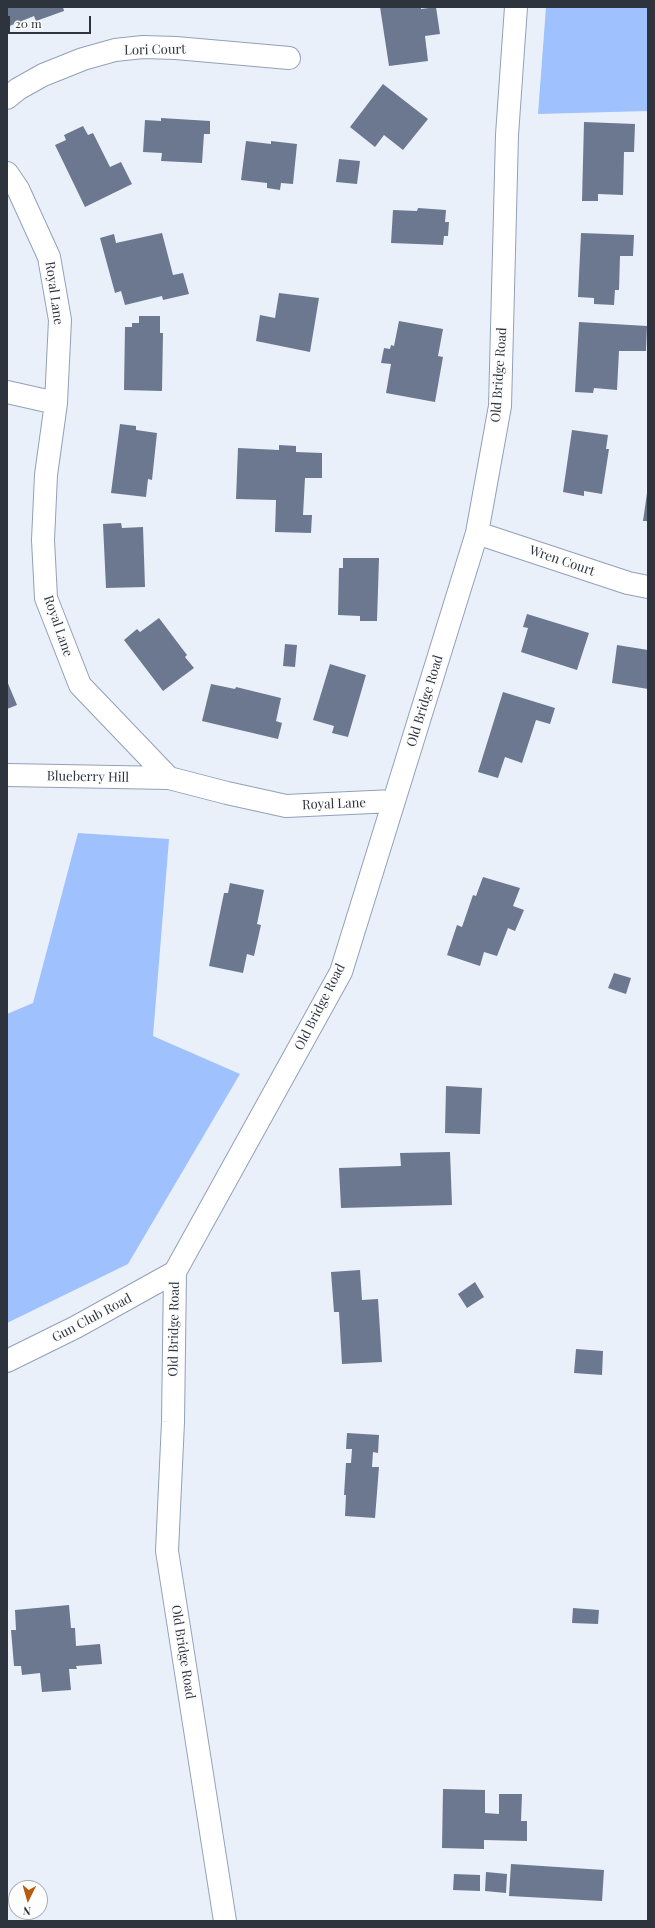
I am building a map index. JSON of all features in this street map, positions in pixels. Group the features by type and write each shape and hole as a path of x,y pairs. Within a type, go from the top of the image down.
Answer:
{"street":[{"name":"Old Bridge Road","path":"225,1921 167,1551 173,1422 175,1272 341,972 393,801 478,533 500,406 507,135 516,7"},
{"name":"Lori Court","path":"7,98 43,75 83,58 115,50 143,47 176,48 289,58"},
{"name":"Royal Lane","path":"7,173 18,189 49,257 60,320 56,403 46,475 43,540 46,598 80,685 169,778 286,806 393,801"},
{"path":"7,392 56,403"},
{"name":"Wren Court","path":"478,533 628,583 648,587"},
{"name":"Blueberry Hill","path":"7,775 169,778"},
{"name":"Gun Club Road","path":"7,1361 76,1327 175,1272"}],"shaded area":[{"path":"546,7 648,7 648,111 538,114"},
{"path":"78,833 169,839 153,1036 240,1074 128,1264 7,1323 7,1014 33,1003"}],"building":[{"path":"7,7 63,7 64,11 36,21 34,16 7,27"},
{"path":"380,7 421,7 421,9 436,7 440,34 425,36 428,61 389,66"},
{"path":"383,84 428,119 403,150 384,135 375,147 350,127"},
{"path":"161,118 210,121 210,134 204,134 202,163 161,161 162,153 143,152 145,120 161,121"},
{"path":"584,122 635,124 634,152 624,152 623,195 598,194 598,201 582,201"},
{"path":"83,126 88,135 93,133 110,167 121,162 132,184 85,207 55,145 66,140 64,135"},
{"path":"246,141 271,144 271,141 297,144 293,184 281,183 280,190 267,188 267,183 241,180"},
{"path":"339,159 360,161 357,184 336,182"},
{"path":"418,208 446,210 445,222 449,222 448,236 444,236 443,245 391,243 393,210 417,211"},
{"path":"162,233 173,275 183,273 189,294 163,300 162,296 125,305 121,291 115,293 100,238 114,234 116,243"},
{"path":"581,233 634,235 633,256 620,256 619,290 615,290 614,305 594,304 594,298 578,297"},
{"path":"279,293 319,298 310,352 256,341 260,315 275,318"},
{"path":"139,316 160,316 160,333 163,333 162,391 124,390 125,327 132,327 132,323 139,323"},
{"path":"399,321 443,329 438,356 443,357 435,402 386,393 391,364 381,363 384,348 390,349 391,345 394,346"},
{"path":"579,322 647,326 646,351 619,351 617,390 594,388 593,393 575,392"},
{"path":"120,424 136,426 136,430 157,433 152,480 148,479 146,497 111,493"},
{"path":"572,430 608,435 606,449 609,449 602,494 584,491 584,496 563,492"},
{"path":"279,445 296,446 296,452 322,453 322,478 305,478 303,515 312,515 311,533 275,532 276,500 236,499 238,448 279,450"},
{"path":"647,493 648,521 643,521"},
{"path":"121,523 122,528 143,527 145,587 106,588 103,524"},
{"path":"343,558 379,558 377,621 360,621 360,616 338,615 339,568 343,568"},
{"path":"527,614 589,633 577,670 521,652 528,628 523,627"},
{"path":"159,618 187,655 185,657 194,668 163,691 124,640 137,629 140,632"},
{"path":"285,644 297,645 295,667 283,666"},
{"path":"617,645 648,650 648,689 612,683"},
{"path":"330,664 366,675 348,737 332,733 334,726 313,720"},
{"path":"7,681 17,705 7,709"},
{"path":"211,684 235,689 236,687 281,698 276,721 282,723 278,739 202,721"},
{"path":"503,692 555,708 550,724 536,720 522,763 505,757 498,778 478,772"},
{"path":"483,877 520,888 513,906 524,910 515,931 508,928 497,956 484,952 480,966 447,955 457,925 462,927 473,895 476,896"},
{"path":"230,883 264,890 257,924 261,925 254,956 247,954 243,973 209,966 224,893 228,893"},
{"path":"614,973 631,978 626,994 608,988"},
{"path":"446,1086 482,1088 480,1134 445,1133"},
{"path":"450,1152 452,1205 341,1208 339,1168 401,1166 400,1153"},
{"path":"360,1270 362,1300 378,1299 382,1362 342,1364 339,1312 334,1312 331,1272"},
{"path":"475,1282 484,1297 467,1308 458,1294"},
{"path":"576,1349 603,1351 602,1375 574,1373"},
{"path":"347,1433 379,1435 378,1453 373,1452 372,1467 379,1467 375,1518 345,1516 346,1495 344,1495 346,1463 351,1463 352,1449 346,1449"},
{"path":"69,1605 71,1628 75,1628 76,1646 100,1644 102,1664 76,1666 77,1669 69,1669 71,1690 42,1692 40,1673 22,1675 21,1666 14,1666 11,1630 16,1630 15,1610"},
{"path":"573,1608 599,1610 598,1624 572,1623"},
{"path":"443,1789 485,1790 485,1813 499,1814 499,1794 522,1794 521,1821 527,1821 527,1841 484,1840 484,1849 442,1848"},
{"path":"511,1864 604,1870 602,1901 509,1896"},
{"path":"486,1872 507,1874 506,1893 485,1891"},
{"path":"454,1874 480,1875 480,1891 453,1890"}]}
